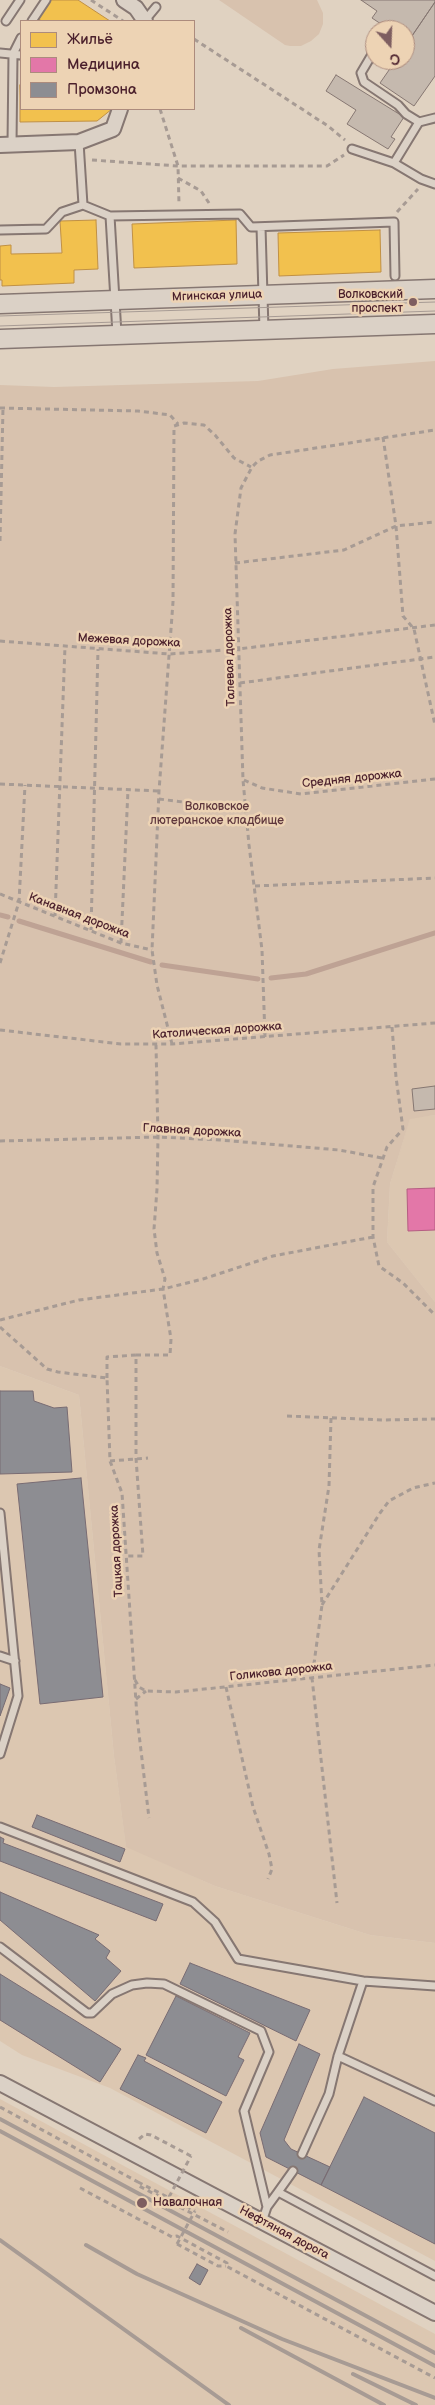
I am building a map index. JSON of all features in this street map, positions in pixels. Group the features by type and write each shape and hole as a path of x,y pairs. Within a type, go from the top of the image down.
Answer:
{"street":[{"path":"124,0 146,20"},
{"path":"6,145 79,142 113,129 120,110"},
{"name":"Мгинская улица","path":"0,304 435,289"},
{"path":"0,339 435,324"},
{"name":"Нефтяная дорога","path":"0,2082 435,2313"}],"lane":[{"path":"6,21 20,0"},
{"path":"33,20 46,0"},
{"path":"146,20 156,7"},
{"path":"6,145 13,54 20,40"},
{"path":"0,53 20,55"},
{"path":"365,66 361,73 364,82 398,105 406,114 418,122"},
{"path":"394,162 418,122 435,118"},
{"path":"79,142 83,205"},
{"path":"352,149 394,162 425,181 435,184"},
{"path":"0,230 46,229 62,212 83,205 110,216 240,214 251,227 394,222 395,276"},
{"path":"110,216 117,335"},
{"path":"261,226 264,330"},
{"path":"0,1513 18,1696 0,1754"},
{"path":"0,1656 15,1661"},
{"path":"0,1828 193,1902 215,1922 238,1959 363,1981 435,1986"},
{"path":"0,1947 87,2013 92,2013 112,1994 132,1985 148,1982 164,1984 261,2030 269,2052 244,2111 268,2207"},
{"path":"302,2154 329,2094 338,2056 363,1981"},
{"path":"338,2056 435,2101"},
{"path":"262,2222 268,2207 293,2171"},
{"path":"278,2192 435,2276"}],"path":[{"path":"91,0 121,20"},
{"path":"80,159 178,166 327,166 352,149 340,134 195,41"},
{"path":"160,110 178,166 179,215"},
{"path":"178,178 201,191 216,214"},
{"path":"394,222 396,214 425,181"},
{"path":"0,541 2,408 138,411 170,415 178,424"},
{"path":"172,1044 157,984 152,950 159,791 173,602 174,426 178,424 204,425 234,458 252,467 258,461 270,456 435,430"},
{"path":"383,437 396,526 404,616 414,628 435,725"},
{"name":"Талевая дорожка","path":"252,467 241,488 237,512 235,562 243,780 262,950 265,1037"},
{"path":"235,562 344,550 396,526 435,522"},
{"name":"Межевая дорожка","path":"0,641 169,654 238,649 435,625"},
{"path":"54,916 65,646"},
{"path":"91,930 98,648"},
{"path":"240,683 435,657"},
{"name":"Средняя дорожка","path":"243,780 262,788 301,794 435,779"},
{"path":"0,784 159,791"},
{"path":"0,963 19,902 25,785"},
{"path":"121,943 128,790"},
{"path":"159,799 246,810"},
{"path":"255,886 435,878"},
{"name":"Канавная дорожка","path":"0,894 121,943 152,950"},
{"name":"Католическая дорожка","path":"0,1030 121,1044 172,1044 435,1023"},
{"path":"392,1027 402,1129 387,1147 373,1187 373,1237 379,1266 403,1283 435,1315"},
{"path":"124,1556 143,1556 136,1458 136,1355 170,1355 171,1346 164,1289 164,1271 157,1253 154,1229 158,1137 156,1044"},
{"name":"Главная дорожка","path":"0,1141 158,1137 339,1150 382,1158"},
{"path":"0,1320 79,1300 164,1289 204,1279 273,1256 373,1237"},
{"path":"0,1327 47,1369 107,1378"},
{"name":"Тацкая дорожка","path":"136,1355 107,1357 107,1378 110,1461 122,1493 124,1556 136,1699 149,1818"},
{"path":"287,1416 383,1420 435,1419"},
{"path":"331,1418 329,1486 319,1550 322,1605 312,1678 337,1903"},
{"path":"110,1461 148,1458"},
{"path":"322,1605 380,1512 389,1501 413,1488 435,1483"},
{"name":"Голикова дорожка","path":"146,1691 176,1692 435,1665"},
{"path":"135,1680 139,1687 146,1691 136,1699"},
{"path":"226,1687 253,1806 269,1854 272,1869 268,1879"},
{"path":"0,2107 195,2211 177,2244 218,2266 226,2266 435,2378"},
{"path":"139,2139 145,2134 151,2135 191,2156 169,2197"},
{"path":"140,2182 139,2186 228,2232"},
{"path":"80,2188 172,2237 177,2236 227,2263 226,2266"}],"shaded area":[{"path":"435,1115 435,1302 387,1242 390,1184 410,1118"},
{"path":"0,1366 79,1395 114,1756 126,1846 215,1886 370,1935 435,1943 435,2261 110,2088 22,2055 0,2041"},
{"path":"0,2099 435,2334 435,2405 0,2405"}],"green space":[{"path":"219,0 317,0 323,13 323,24 319,34 311,41 301,46 285,45"},
{"name":"Волковское лютеранское кладбище","path":"435,361 435,1115 410,1119 390,1184 387,1242 435,1302 435,1943 370,1935 215,1886 126,1847 114,1756 79,1395 0,1366 0,385 54,387 258,381 333,369"}],"building: Жильё":[{"path":"51,0 78,0 108,20 40,20 38,19"},
{"path":"20,110 111,110 97,121 20,122"},
{"path":"96,220 98,269 74,270 74,283 2,286 2,280 0,280 0,246 11,245 11,254 62,253 60,221"},
{"path":"236,220 237,264 134,268 132,224"},
{"path":"380,230 381,272 279,276 278,233"}],"building: Медицина":[{"path":"435,1188 435,1230 408,1231 407,1189"}],"building: Промзона":[{"path":"0,1391 33,1391 34,1401 54,1408 67,1407 72,1472 0,1474"},
{"path":"81,1478 103,1697 40,1704 17,1484"},
{"path":"0,1684 10,1688 0,1716"},
{"path":"37,1815 125,1849 120,1862 32,1827"},
{"path":"0,1837 4,1839 3,1843 163,1904 156,1921 0,1861"},
{"path":"0,1892 99,1935 95,1939 110,1951 106,1958 121,1971 95,2001 0,1920"},
{"path":"190,1963 310,2010 296,2041 180,1984"},
{"path":"0,1974 121,2049 100,2082 0,2020"},
{"path":"176,1996 250,2033 238,2057 244,2060 226,2096 146,2055"},
{"path":"299,2044 320,2054 284,2140 291,2149 330,2167 321,2185 266,2157 260,2133"},
{"path":"138,2055 146,2058 144,2061 222,2102 206,2133 120,2089"},
{"path":"364,2097 435,2133 435,2244 321,2185"},
{"path":"197,2264 208,2270 200,2285 189,2278"}],"building: Прочее":[{"path":"361,0 435,0 415,32 415,20 375,20 372,18 377,11"},
{"path":"435,2 435,76 414,106 380,83 389,70 415,70 415,31"},
{"path":"336,75 404,117 391,137 395,139 388,149 347,124 356,110 326,91"},
{"path":"435,1086 435,1109 414,1111 412,1089"}],"waterway":[{"path":"0,915 8,917"},
{"path":"19,921 151,962"},
{"path":"271,978 306,974 435,933"},
{"path":"162,965 258,979"}],"tram line":[{"path":"0,316 435,302"},
{"path":"0,326 435,311"}],"railway":[{"path":"0,2119 435,2353"},
{"path":"0,2131 435,2366"},
{"path":"0,2240 229,2405"},
{"path":"86,2245 137,2274 282,2339 435,2398"},
{"path":"241,2328 384,2405"},
{"path":"353,2374 416,2405"}],"place":[{"name":"Волковский проспект","path":"413,302"},
{"name":"Навалочная","path":"142,2203"}]}
